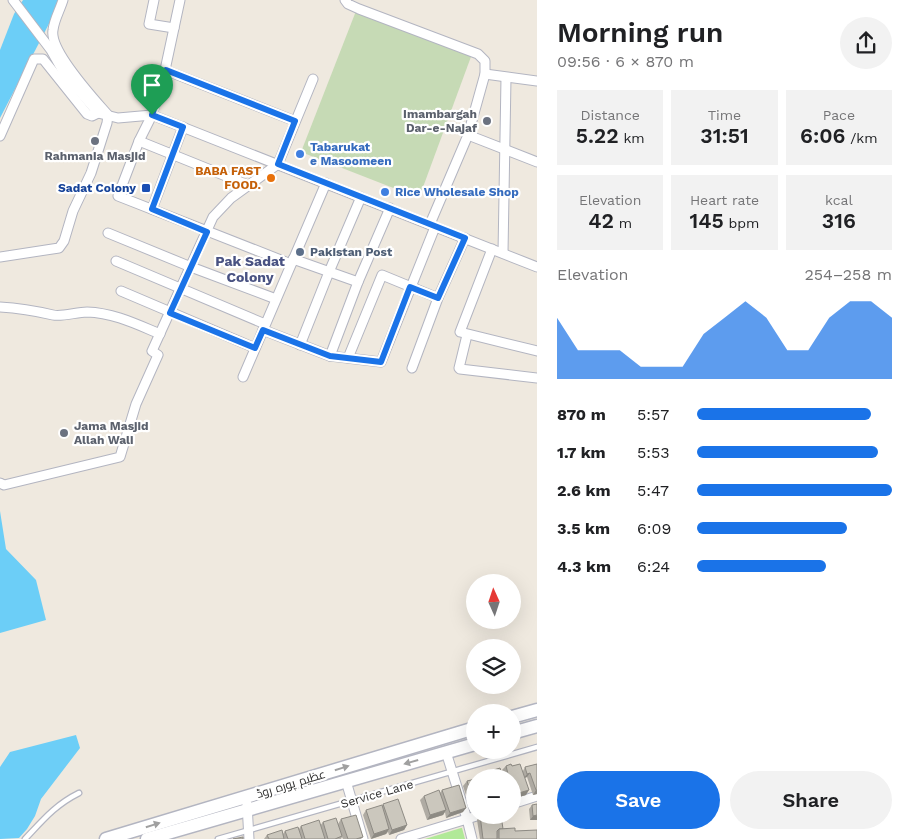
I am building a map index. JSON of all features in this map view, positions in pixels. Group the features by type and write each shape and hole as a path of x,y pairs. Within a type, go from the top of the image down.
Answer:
{"main road":[{"path":"521,714 537,710"},
{"path":"521,730 537,726"},
{"name":"عظیم پورہ روڈ","path":"147,839 247,803 466,731"},
{"name":"عظیم پورہ روڈ","path":"106,839 247,803 346,781 466,746"}],"street":[{"path":"13,0 51,50 64,73 103,114"},
{"path":"0,257 59,248 64,241 73,211 91,173 107,123 103,114 72,73 56,45 52,32 63,0"},
{"path":"154,0 149,24 174,28"},
{"path":"180,0 166,70 152,115 139,141 118,196 207,232 358,282"},
{"path":"116,260 300,345 330,356 381,362 468,135 485,74 485,61 478,54 359,9 348,4 345,0"},
{"path":"0,136 34,60 38,58 42,59 87,114 92,116 103,114 118,118 152,115 537,267"},
{"path":"166,70 295,121"},
{"path":"485,74 537,81"},
{"path":"503,253 506,78"},
{"path":"0,483 4,485 120,457 136,404 158,355 152,351 213,217 231,198 278,164 313,79"},
{"path":"152,209 183,127"},
{"path":"468,135 537,162"},
{"path":"139,141 248,185"},
{"path":"243,377 326,183"},
{"path":"300,345 361,197"},
{"path":"330,356 358,282 390,208"},
{"path":"108,233 276,299"},
{"path":"412,368 438,298 465,238"},
{"path":"492,249 460,332 537,350"},
{"path":"348,358 382,276 438,298"},
{"path":"121,291 255,348"},
{"path":"0,307 46,312 54,315 73,312 106,313 160,334"},
{"path":"467,335 460,369 537,378"},
{"path":"446,752 466,816"},
{"path":"346,781 363,839"},
{"path":"521,801 537,796"},
{"path":"247,803 249,835"},
{"path":"401,839 466,819"},
{"path":"468,824 472,839"}],"lane":[{"name":"Service Lane","path":"218,839 249,835 352,801 537,747"},
{"path":"25,839 52,810 63,801 79,793"}],"green space":[{"path":"356,11 472,54 419,198 301,152"},
{"path":"461,828 465,839 425,839"}],"water":[{"path":"23,0 58,0 52,18 0,118 0,50 14,14"},
{"path":"0,511 6,549 36,580 46,620 0,633"},
{"path":"76,735 80,748 41,799 35,816 27,829 19,838 0,839 0,767 10,752"}],"building":[{"path":"520,764 529,790 521,792 521,769 507,769 506,766"},
{"path":"537,764 536,790 530,773 527,774 525,767"},
{"path":"459,785 466,808 450,813 442,790"},
{"path":"439,790 446,810 430,815 424,796"},
{"path":"398,799 407,825 392,830 383,804"},
{"path":"537,804 537,815 533,816 532,805"},
{"path":"382,805 389,829 374,834 366,810"},
{"path":"356,815 363,837 348,839 341,819"},
{"path":"336,818 342,836 328,839 323,822"},
{"path":"319,820 325,839 305,839 301,826"},
{"path":"481,824 502,824 503,829 497,831 497,839 483,839"},
{"path":"298,827 302,839 288,839 285,831"},
{"path":"515,828 515,831 537,830 537,839 499,839 499,829"},
{"path":"282,830 284,839 269,839 267,835"}],"place":[{"name":"Imambargah Dar-e-Najaf","path":"487,121"},
{"name":"Rahmania Masjid","path":"95,141"},
{"name":"Tabarukat e Masoomeen","path":"300,154"},
{"name":"BABA FAST FOOD.","path":"271,178"},
{"name":"Sadat Colony","path":"146,188"},
{"name":"Rice Wholesale Shop","path":"385,192"},
{"name":"Pakistan Post","path":"300,252"},
{"name":"Jama Masjid Allah Wali","path":"64,433"}],"district":[{"name":"Pak Sadat Colony","path":"250,270"}],"route":[{"path":"166,70 295,121 278,164 465,238 438,298 410,287 381,362 330,356 263,330 255,348 170,313 207,232 152,209 183,127 152,115 166,70"}]}
